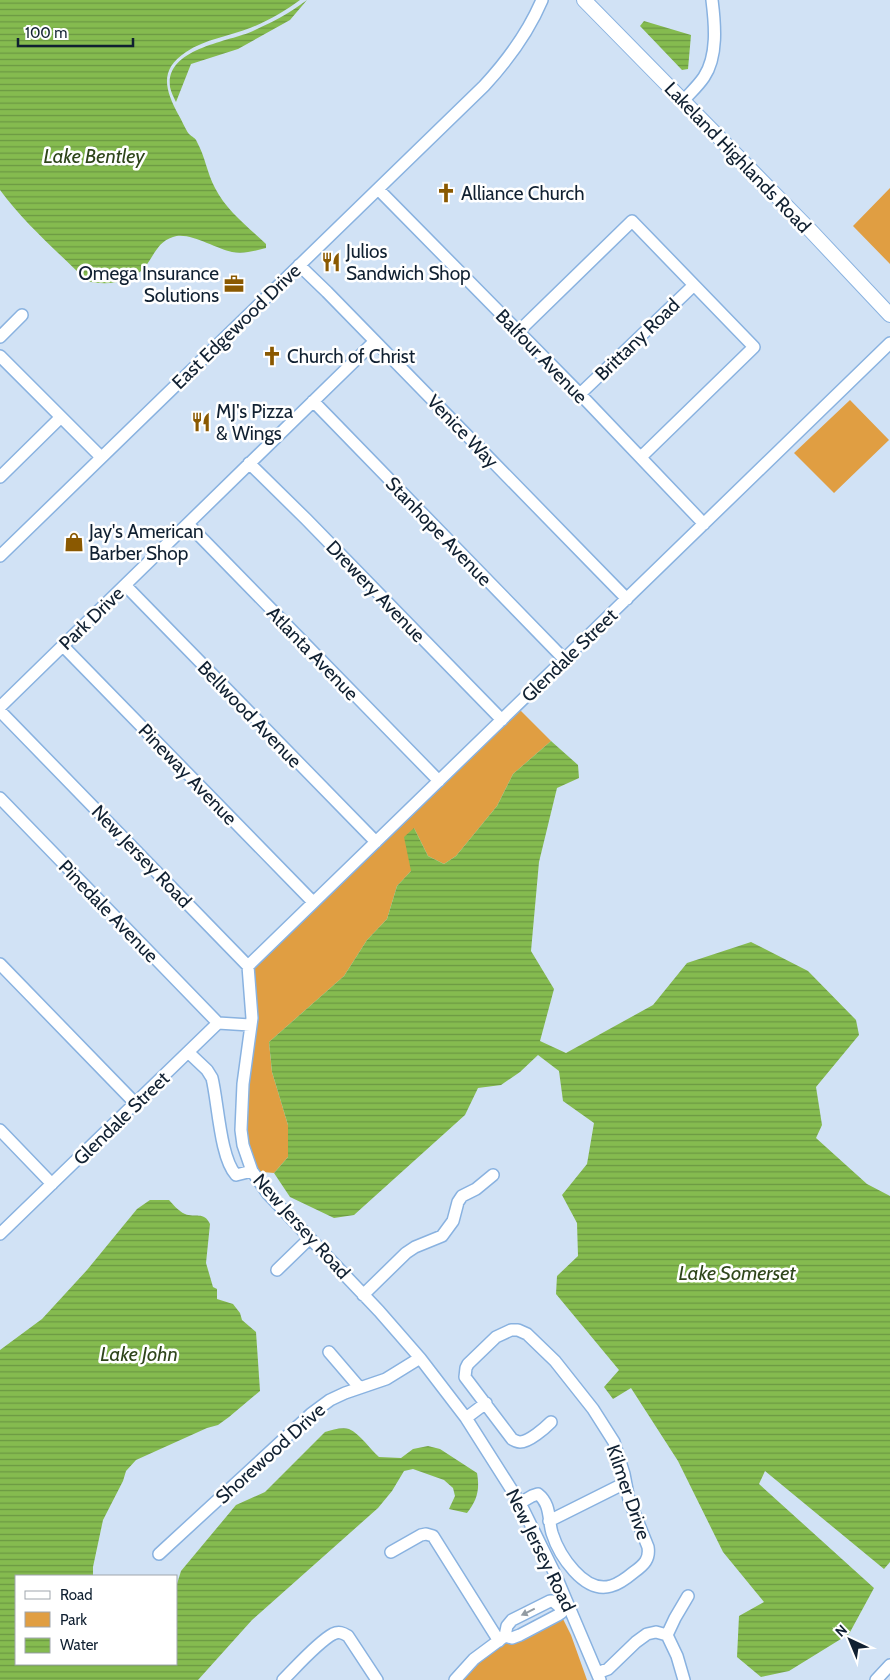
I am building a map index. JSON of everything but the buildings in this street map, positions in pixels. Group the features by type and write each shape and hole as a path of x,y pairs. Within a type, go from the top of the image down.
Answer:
{"main road":[{"name":"Lakeland Highlands Road","path":"584,0 811,231 890,315"}],"street":[{"name":"East Edgewood Drive","path":"0,556 450,120 503,66 525,35 542,0"},
{"path":"683,101 704,77 710,65 713,51 712,0"},
{"name":"Balfour Avenue","path":"378,189 580,394 704,524"},
{"path":"518,332 632,222 694,284 754,347 641,457"},
{"name":"Venice Way","path":"299,265 627,599"},
{"name":"Brittany Road","path":"580,394 694,284"},
{"path":"0,337 22,315"},
{"name":"Park Drive","path":"0,709 375,341"},
{"name":"Glendale Street","path":"248,966 890,343"},
{"path":"0,356 101,457"},
{"name":"Stanhope Avenue","path":"313,401 565,660"},
{"path":"0,477 61,418"},
{"name":"Drewery Avenue","path":"249,463 502,720"},
{"name":"Atlanta Avenue","path":"188,524 439,781"},
{"name":"Bellwood Avenue","path":"125,585 376,842"},
{"name":"Pineway Avenue","path":"63,646 313,902"},
{"name":"New Jersey Road","path":"0,709 248,966 252,1018 244,1084 241,1130 243,1146 252,1171 264,1190 420,1358 466,1418 520,1503 556,1574 564,1605 598,1676"},
{"name":"Pinedale Avenue","path":"0,798 218,1023"},
{"path":"0,964 135,1103"},
{"path":"218,1023 250,1025"},
{"name":"Glendale Street","path":"0,1234 218,1023"},
{"path":"188,1052 207,1070 212,1078 222,1138 231,1169 236,1175 252,1171"},
{"path":"0,1130 52,1184"},
{"path":"363,1295 406,1253 415,1247 442,1236 449,1228 462,1196 492,1175"},
{"path":"277,1270 310,1238"},
{"name":"Kilmer Drive","path":"486,1403 465,1377 466,1368 503,1332 518,1330 527,1334 554,1361 593,1409 614,1442 624,1474 629,1500 648,1547 649,1554 646,1562 616,1584 600,1587 591,1584 580,1578 561,1551 553,1534 547,1505 543,1498 538,1494 520,1503"},
{"path":"329,1352 360,1387"},
{"name":"Shorewood Drive","path":"159,1554 312,1414 330,1400 360,1387 386,1379 420,1358"},
{"path":"466,1418 486,1403 512,1439 519,1442 539,1432 552,1422"},
{"path":"549,1521 625,1483"},
{"path":"391,1552 421,1535 430,1534 433,1536 502,1638"},
{"path":"684,1680 677,1656 667,1634 674,1618 688,1596"},
{"path":"455,1680 474,1659 502,1638 512,1620 550,1601 564,1605 561,1613 558,1615 520,1635 512,1638 502,1638"},
{"path":"283,1680 312,1652 334,1634 340,1632 348,1636 377,1680"},
{"path":"598,1676 647,1634 656,1632 667,1634"},
{"path":"876,1680 890,1664"}],"green space":[{"path":"890,188 890,264 853,226"},
{"path":"850,400 889,440 834,493 794,453"},
{"path":"516,706 551,741 513,774 497,806 456,856 444,864 428,856 414,828 411,871 397,886 387,919 367,940 344,976 269,1042 272,1072 288,1125 288,1157 274,1173 252,1171 243,1145 250,1025 248,966"},
{"path":"562,1617 571,1635 587,1680 461,1680 486,1656 506,1641"}],"water":[{"name":"Lake Bentley","path":"0,0 300,0 276,16 257,25 209,41 186,52 172,66 167,80 174,105 189,134 195,139 212,182 220,196 238,218 266,244 266,248 236,253 187,236 173,237 163,242 145,267 133,277 110,283 87,281 31,226 0,190"},
{"path":"307,0 290,20 238,49 191,64 176,102 170,87 171,74 177,63 201,49 253,31 284,16"},
{"path":"644,21 691,35 688,69 682,70 640,26"},
{"name":"Lake Somerset","path":"551,741 578,765 579,778 557,788 539,862 531,951 554,989 540,1041 566,1053 653,1005 687,963 751,942 808,971 856,1020 859,1035 816,1087 822,1125 816,1138 867,1184 890,1196 890,1562 884,1569 765,1471 759,1484 874,1588 849,1634 789,1671 761,1677 737,1657 739,1616 764,1602 723,1552 678,1461 631,1388 613,1399 604,1387 619,1370 556,1294 557,1276 578,1256 577,1223 562,1195 587,1164 594,1123 563,1101 559,1071 538,1055 520,1072 501,1085 478,1088 465,1115 354,1215 334,1218 290,1197 274,1173 288,1157 288,1125 272,1072 269,1042 344,976 367,940 387,919 397,886 411,871 404,837 414,828 428,856 444,864 456,856 497,806 513,774"},
{"name":"Lake John","path":"150,1200 169,1200 182,1213 202,1216 208,1220 210,1224 206,1263 213,1287 217,1289 217,1299 233,1304 240,1313 242,1320 256,1332 260,1391 218,1425 207,1428 136,1460 126,1471 123,1481 103,1520 93,1575 15,1575 15,1665 178,1665 178,1581 181,1571 236,1505 265,1492 325,1432 349,1429 361,1438 379,1457 401,1458 413,1449 428,1446 440,1449 477,1473 477,1494 467,1513 449,1509 455,1496 453,1488 444,1480 413,1469 404,1471 392,1491 378,1508 252,1620 198,1680 0,1680 0,1350 42,1319 87,1270 137,1209"}],"place":[{"name":"Alliance Church","path":"446,193"},
{"name":"Julios Sandwich Shop","path":"331,262"},
{"name":"Omega Insurance Solutions","path":"234,284"},
{"name":"Church of Christ","path":"272,356"},
{"name":"MJ's Pizza & Wings","path":"201,422"},
{"name":"Jay's American Barber Shop","path":"74,542"}]}
